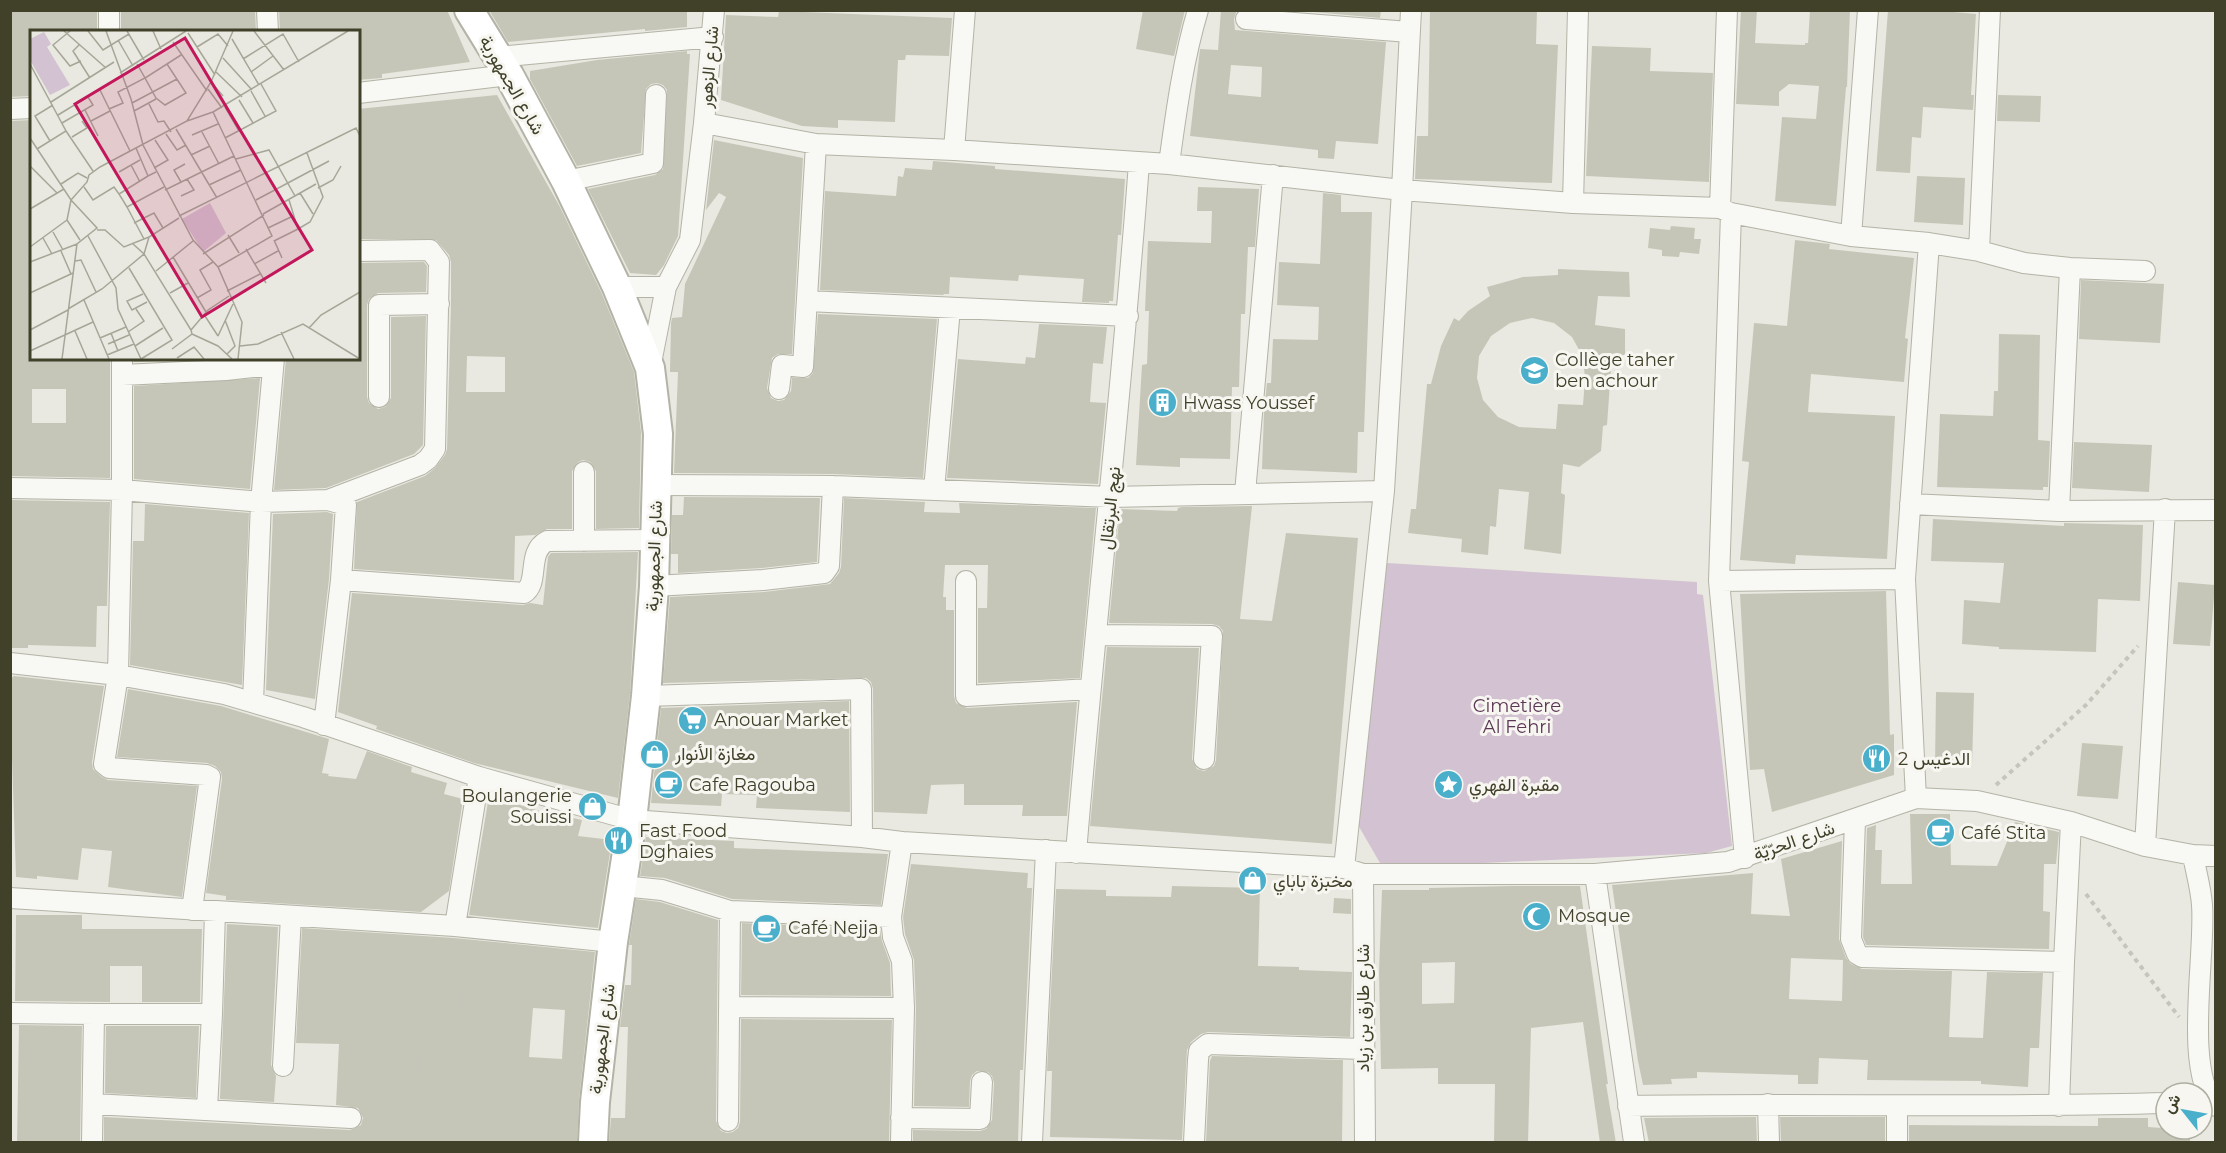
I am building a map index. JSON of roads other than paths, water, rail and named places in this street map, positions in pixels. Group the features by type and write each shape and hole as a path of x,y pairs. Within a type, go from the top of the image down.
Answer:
{"street":[{"path":"109,30 110,10"},
{"path":"267,10 268,30"},
{"name":"شارع الجمهورية","path":"469,10 503,66 566,181 617,288 650,368 658,434 654,586 646,696 632,820 613,942 595,1102 593,1143"},
{"name":"شارع الزهور","path":"650,368 666,287 690,240 713,38 714,10"},
{"path":"954,150 965,10"},
{"path":"1169,164 1180,90 1198,10"},
{"path":"1344,868 1384,490 1411,10"},
{"path":"1573,203 1578,10"},
{"path":"1727,10 1719,581 1745,858"},
{"path":"1851,236 1868,10"},
{"path":"1979,251 1990,10"},
{"path":"1246,19 1409,32"},
{"path":"360,93 503,66 713,38"},
{"path":"566,181 639,173 653,163 656,96"},
{"path":"10,109 30,108"},
{"path":"704,123 816,144 954,150 1169,164 1402,190 1573,203 1725,211 1851,236 1929,243 1979,251 2024,262 2070,268 2145,270"},
{"path":"779,389 782,365 803,367 816,144"},
{"name":"نهج البرتقال","path":"1076,853 1090,689 1128,316 1139,163"},
{"path":"1245,493 1273,175"},
{"path":"1916,798 1905,579 1929,243"},
{"path":"328,500 420,465 435,449 439,262 430,250 360,251"},
{"path":"2059,511 2070,268"},
{"path":"617,288 666,287"},
{"path":"807,301 1128,316"},
{"path":"379,397 379,305 439,304"},
{"path":"934,490 950,308"},
{"path":"192,909 210,778 206,775 106,767 104,763 118,675 122,367 273,362 261,502 254,702"},
{"path":"584,472 584,541"},
{"path":"656,485 833,486 1111,497 1384,490"},
{"path":"654,586 763,580 824,573 829,566 833,486"},
{"path":"10,488 122,490 261,502 328,500 344,503 346,506 341,580 324,725"},
{"path":"1910,504 2059,511 2216,510"},
{"path":"2145,846 2165,509"},
{"path":"341,580 524,592 530,587 535,555 541,544 547,541 655,540"},
{"path":"1719,581 1905,579"},
{"path":"966,581 966,696 1090,689"},
{"path":"1096,634 1212,636 1204,759"},
{"name":"شارع الحرّيّة","path":"10,663 118,675 224,694 303,717 479,777 632,820 902,842 1344,868 1363,874 1595,874 1728,862 1745,858 1916,798 1977,801 2072,822 2145,846 2193,855 2216,856"},
{"path":"646,696 861,689 862,837"},
{"path":"460,926 479,777"},
{"path":"1855,820 1851,939 1857,954 1862,957 2064,962"},
{"path":"2059,1106 2072,822"},
{"path":"901,1143 904,1008 902,961 893,937 891,917 902,842"},
{"path":"1032,1143 1046,850"},
{"path":"2193,855 2202,904 2198,1042 2203,1081"},
{"name":"شارع طارق بن زياد","path":"1363,874 1365,1143"},
{"path":"1595,874 1634,1143"},
{"path":"622,886 662,890 730,911 891,917"},
{"path":"10,898 460,926 613,942"},
{"path":"207,1109 215,911"},
{"path":"728,1122 730,911"},
{"path":"283,1066 291,915"},
{"path":"730,1007 904,1008"},
{"path":"10,1013 212,1014"},
{"path":"92,1143 94,1014"},
{"path":"1194,1143 1199,1051 1208,1044 1363,1049"},
{"path":"901,1118 980,1119 982,1082"},
{"path":"1628,1106 1768,1104 2059,1106 2154,1103"},
{"path":"93,1104 351,1118"},
{"path":"1768,1104 1769,1143"},
{"path":"1897,1106 1897,1143"}],"place":[{"name":"Collège taher ben achour","path":"1534,370"},
{"name":"Hwass Youssef","path":"1162,403"},
{"name":"Anouar Market","path":"693,720"},
{"name":"مغازة الأنوار","path":"654,754"},
{"name":"الدغيس 2","path":"1877,759"},
{"name":"Cafe Ragouba","path":"668,785"},
{"name":"مقبرة الفهري","path":"1448,785"},
{"name":"Boulangerie Souissi","path":"593,806"},
{"name":"Café Stita","path":"1940,833"},
{"name":"Fast Food Dghaies","path":"618,841"},
{"name":"مخبزة باباي","path":"1252,881"},
{"name":"Mosque","path":"1537,916"},
{"name":"Café Nejja","path":"767,928"}],"park label":[{"name":"Cimetière Al Fehri","path":"1517,716"}]}
